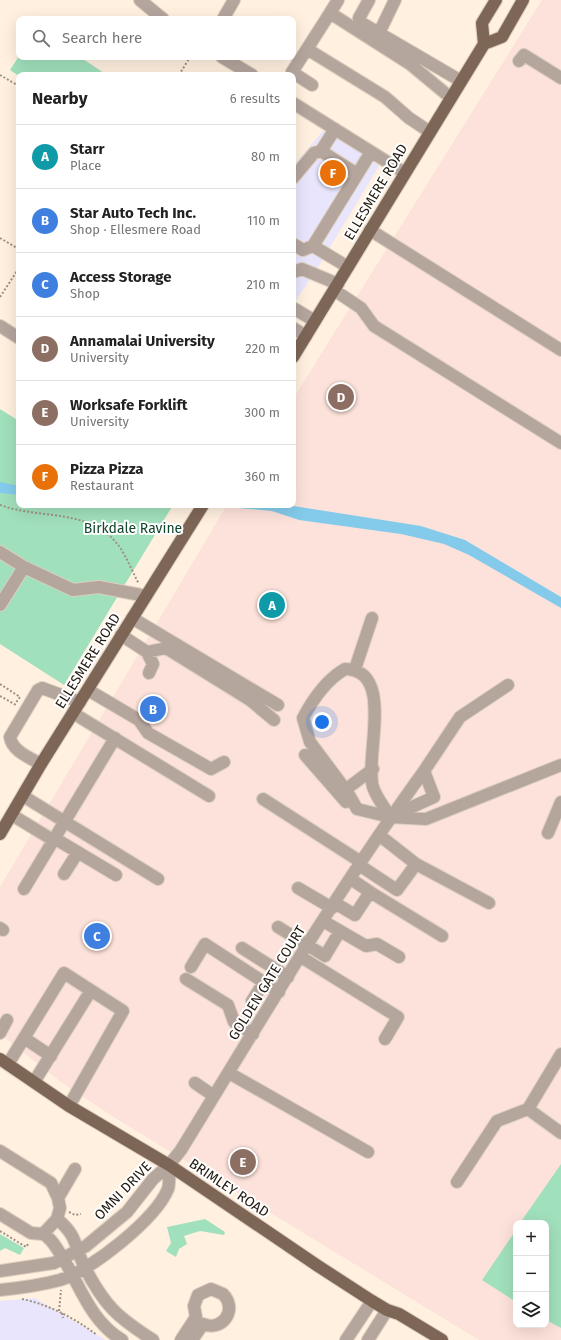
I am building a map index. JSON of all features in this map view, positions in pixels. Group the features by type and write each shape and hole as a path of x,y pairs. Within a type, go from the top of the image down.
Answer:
{"main road":[{"path":"493,1 482,23 484,44 502,37 523,0"},
{"name":"ELLESMERE ROAD","path":"296,352 484,44"},
{"name":"ELLESMERE ROAD","path":"0,834 41,764 199,510"},
{"name":"BRIMLEY ROAD","path":"4,1061 70,1106 169,1165 318,1266 387,1310 399,1314 442,1340"}],"street":[{"path":"140,0 159,16"},
{"path":"225,16 234,0"},
{"path":"292,72 338,0"},
{"path":"369,0 359,18 360,22 461,81"},
{"path":"379,33 396,0"},
{"path":"330,13 410,64 451,98"},
{"path":"307,49 385,97 409,118 430,132"},
{"path":"519,61 524,55 561,78"},
{"path":"227,60 247,72"},
{"path":"296,75 312,86"},
{"path":"296,105 405,173"},
{"path":"296,174 314,153 321,151 335,129"},
{"path":"321,151 357,174"},
{"path":"296,246 303,250 313,246 371,152"},
{"path":"370,230 561,350"},
{"path":"313,246 348,267"},
{"path":"296,271 302,269 336,287 361,308 374,326 561,443"},
{"path":"296,310 315,321"},
{"path":"0,326 16,336"},
{"path":"296,330 306,336"},
{"path":"0,552 24,567 73,590 99,587 146,596"},
{"path":"0,605 4,589 24,567"},
{"path":"132,618 278,705"},
{"path":"355,669 372,618"},
{"path":"121,635 147,652 153,664 149,673"},
{"path":"147,652 166,648 250,700 274,720"},
{"path":"357,809 310,742 303,718 313,699 337,674 346,669 361,671 371,683 374,708 374,788 390,817"},
{"name":"GOLDEN GATE COURT","path":"169,1165 181,1150 278,992 390,817 424,771 460,717 508,685"},
{"path":"41,764 22,753 11,742 10,737 20,708 38,690 42,688 80,702"},
{"path":"88,690 139,720 148,733 211,770 224,762"},
{"path":"73,713 209,796"},
{"path":"24,889 115,738"},
{"path":"305,755 322,773 340,797 350,806 390,817 426,819 561,765"},
{"path":"345,790 373,769"},
{"path":"390,817 434,797 424,771"},
{"path":"22,796 158,878"},
{"path":"264,799 398,890 416,864"},
{"path":"548,833 561,802"},
{"path":"12,814 116,876"},
{"path":"379,835 416,864 489,903"},
{"path":"64,874 78,852"},
{"path":"350,879 442,936"},
{"path":"298,888 333,906 355,915 370,892"},
{"path":"323,921 366,946 377,944 399,957"},
{"path":"278,927 325,956 340,931"},
{"path":"191,967 205,944 278,992"},
{"path":"242,948 288,977"},
{"path":"301,957 398,1017 385,1039"},
{"path":"4,1061 24,1038 64,974 122,1011 70,1106"},
{"path":"186,979 228,1005 234,1022 253,1034"},
{"path":"252,1002 264,982"},
{"path":"34,1082 90,992"},
{"path":"0,1033 7,1020"},
{"path":"24,1038 51,1056"},
{"path":"457,1182 497,1121 528,1108 561,1054"},
{"path":"229,1073 368,1152"},
{"path":"195,1083 214,1096"},
{"path":"528,1108 561,1133"},
{"path":"0,1151 51,1183 58,1198 60,1208 56,1219 43,1234"},
{"name":"OMNI DRIVE","path":"0,1271 54,1263 70,1255 113,1225 127,1212 153,1179 169,1165"},
{"name":"OMNI DRIVE","path":"0,1290 53,1281 72,1274 85,1268 126,1238 146,1218 168,1189 169,1165"},
{"path":"58,1198 75,1169"},
{"path":"0,1214 31,1233 43,1234 70,1255 85,1268 101,1296 113,1312 125,1322 153,1340"},
{"path":"56,1219 71,1232 70,1255 72,1274 91,1310 112,1339 125,1322"},
{"path":"181,1340 196,1317 194,1306 198,1295 211,1290 223,1294 230,1306 228,1316 216,1325 203,1324 192,1340"},
{"path":"346,1340 372,1300"},
{"path":"368,1340 387,1310"}],"path":[{"path":"181,72 188,60"},
{"path":"0,74 16,84"},
{"path":"0,238 16,247"},
{"path":"0,297 16,273"},
{"path":"0,505 13,510 75,517 102,529 120,548 146,596"},
{"path":"0,684 20,697 20,708"},
{"path":"0,696 20,708"},
{"path":"59,1311 61,1287"},
{"path":"20,1299 40,1303 59,1311 112,1339"},
{"path":"62,1313 63,1318"}],"shaded area":[{"path":"542,0 561,0 561,1340 479,1340 112,1116 61,1082 0,1034 0,887 225,508 296,508 296,394"},
{"path":"328,125 379,166 296,300 296,162"},
{"path":"35,1298 106,1340 0,1340 0,1301"}],"green space":[{"path":"16,60 84,60 102,72 16,72 16,74 10,70"},
{"name":"Birkdale Ravine","path":"0,409 16,419 16,508 171,508 64,685 0,644"},
{"path":"561,1164 561,1328 549,1322 549,1220 522,1220"},
{"path":"205,1219 225,1232 224,1235 200,1231 184,1236 187,1244 179,1249 176,1257 166,1251 171,1243 167,1227"},
{"path":"0,1234 24,1248 20,1255 5,1248 0,1251"},
{"path":"513,1234 513,1300 482,1280"}],"water":[{"path":"0,482 16,485 16,495 0,493"},
{"path":"296,506 421,526 465,540 561,597 561,608 469,555 444,544 401,534 299,520 272,511 239,508 296,508"}],"place":[{"name":"Pizza Pizza","path":"333,173"},
{"name":"Annamalai University","path":"341,397"},
{"name":"Starr","path":"272,605"},
{"name":"Star Auto Tech Inc.","path":"153,709"},
{"name":"Access Storage","path":"97,936"},
{"name":"Worksafe Forklift","path":"243,1162"}]}
